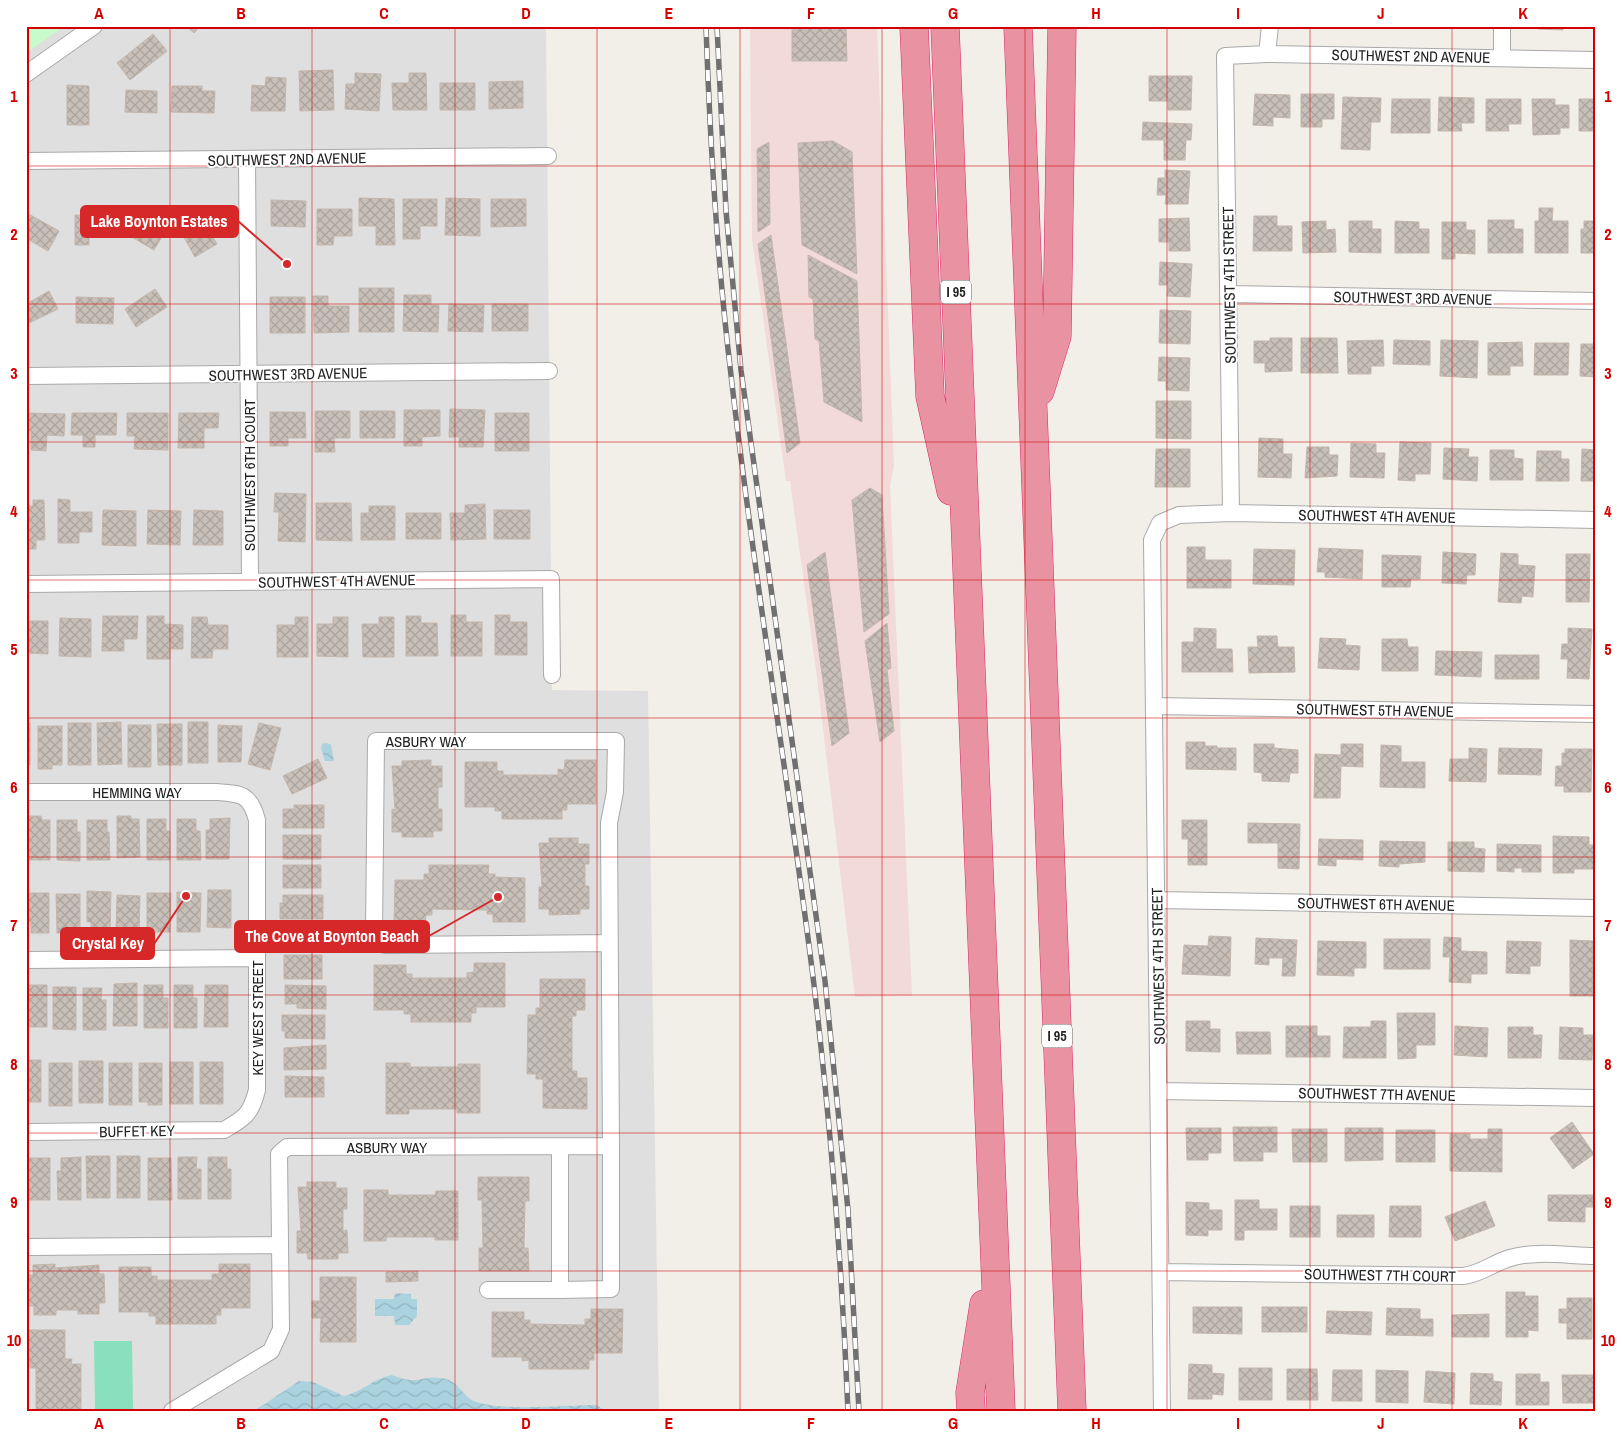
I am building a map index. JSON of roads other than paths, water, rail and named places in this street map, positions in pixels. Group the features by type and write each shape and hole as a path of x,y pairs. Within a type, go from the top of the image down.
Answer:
{"highway":[{"path":"914,26 930,396 966,558"},
{"name":"I 95","path":"945,26 1001,1411"},
{"name":"I 95","path":"1018,26 1072,1411"},
{"path":"1034,414 1057,336 1062,26"},
{"path":"970,1411 970,1393 994,1243"}],"street":[{"path":"26,74 94,26"},
{"path":"1267,54 1270,26"},
{"path":"1502,26 1502,58"},
{"name":"SOUTHWEST 2ND AVENUE","path":"1226,56 1267,54 1596,60"},
{"name":"SOUTHWEST 4TH STREET","path":"1226,56 1231,513"},
{"name":"SOUTHWEST 2ND AVENUE","path":"26,161 548,156"},
{"name":"SOUTHWEST 6TH COURT","path":"247,159 250,582"},
{"name":"SOUTHWEST 3RD AVENUE","path":"1229,294 1596,301"},
{"name":"SOUTHWEST 3RD AVENUE","path":"26,376 549,371"},
{"name":"SOUTHWEST 4TH AVENUE","path":"1160,523 1179,515 1231,513 1596,520"},
{"name":"SOUTHWEST 4TH STREET","path":"1160,523 1152,540 1162,1411"},
{"name":"SOUTHWEST 4TH AVENUE","path":"26,584 551,579 552,675"},
{"name":"SOUTHWEST 5TH AVENUE","path":"1155,706 1596,714"},
{"name":"ASBURY WAY","path":"172,1411 271,1351 281,1329 279,1154 287,1147 611,1146 610,823 615,792 616,741 376,741 374,934 385,945 609,943"},
{"name":"HEMMING WAY","path":"26,792 217,792 239,794 247,798"},
{"name":"KEY WEST STREET","path":"245,1118 253,1105 257,1090 257,820 253,806 247,798"},
{"name":"SOUTHWEST 6TH AVENUE","path":"1157,900 1596,908"},
{"path":"26,960 257,958"},
{"name":"SOUTHWEST 7TH AVENUE","path":"1159,1091 1596,1098"},
{"name":"BUFFET KEY","path":"26,1132 224,1130 245,1118"},
{"path":"488,1290 611,1289 611,1146"},
{"path":"560,1147 560,1290"},
{"path":"26,1247 280,1245"},
{"name":"SOUTHWEST 7TH COURT","path":"1161,1272 1463,1276 1475,1274 1509,1258 1527,1255 1596,1256"}],"water":[{"path":"322,744 331,745 334,761 325,761 321,748"},
{"path":"395,1293 411,1294 411,1299 417,1299 417,1316 409,1325 395,1325 394,1316 375,1316 375,1299 394,1299"},
{"path":"392,1375 408,1380 434,1377 447,1379 470,1399 486,1404 516,1407 597,1405 605,1411 254,1411 299,1381 313,1382 344,1396 379,1379"}],"railway":[{"path":"706,26 715,201 726,331 750,528 804,909 826,1091 843,1304 848,1411"},
{"path":"717,26 726,211 741,370 825,981 848,1210 859,1411"}],"place":[{"name":"Lake Boynton Estates","path":"287,264"},
{"name":"Crystal Key","path":"186,896"},
{"name":"The Cove at Boynton Beach","path":"498,897"}]}
